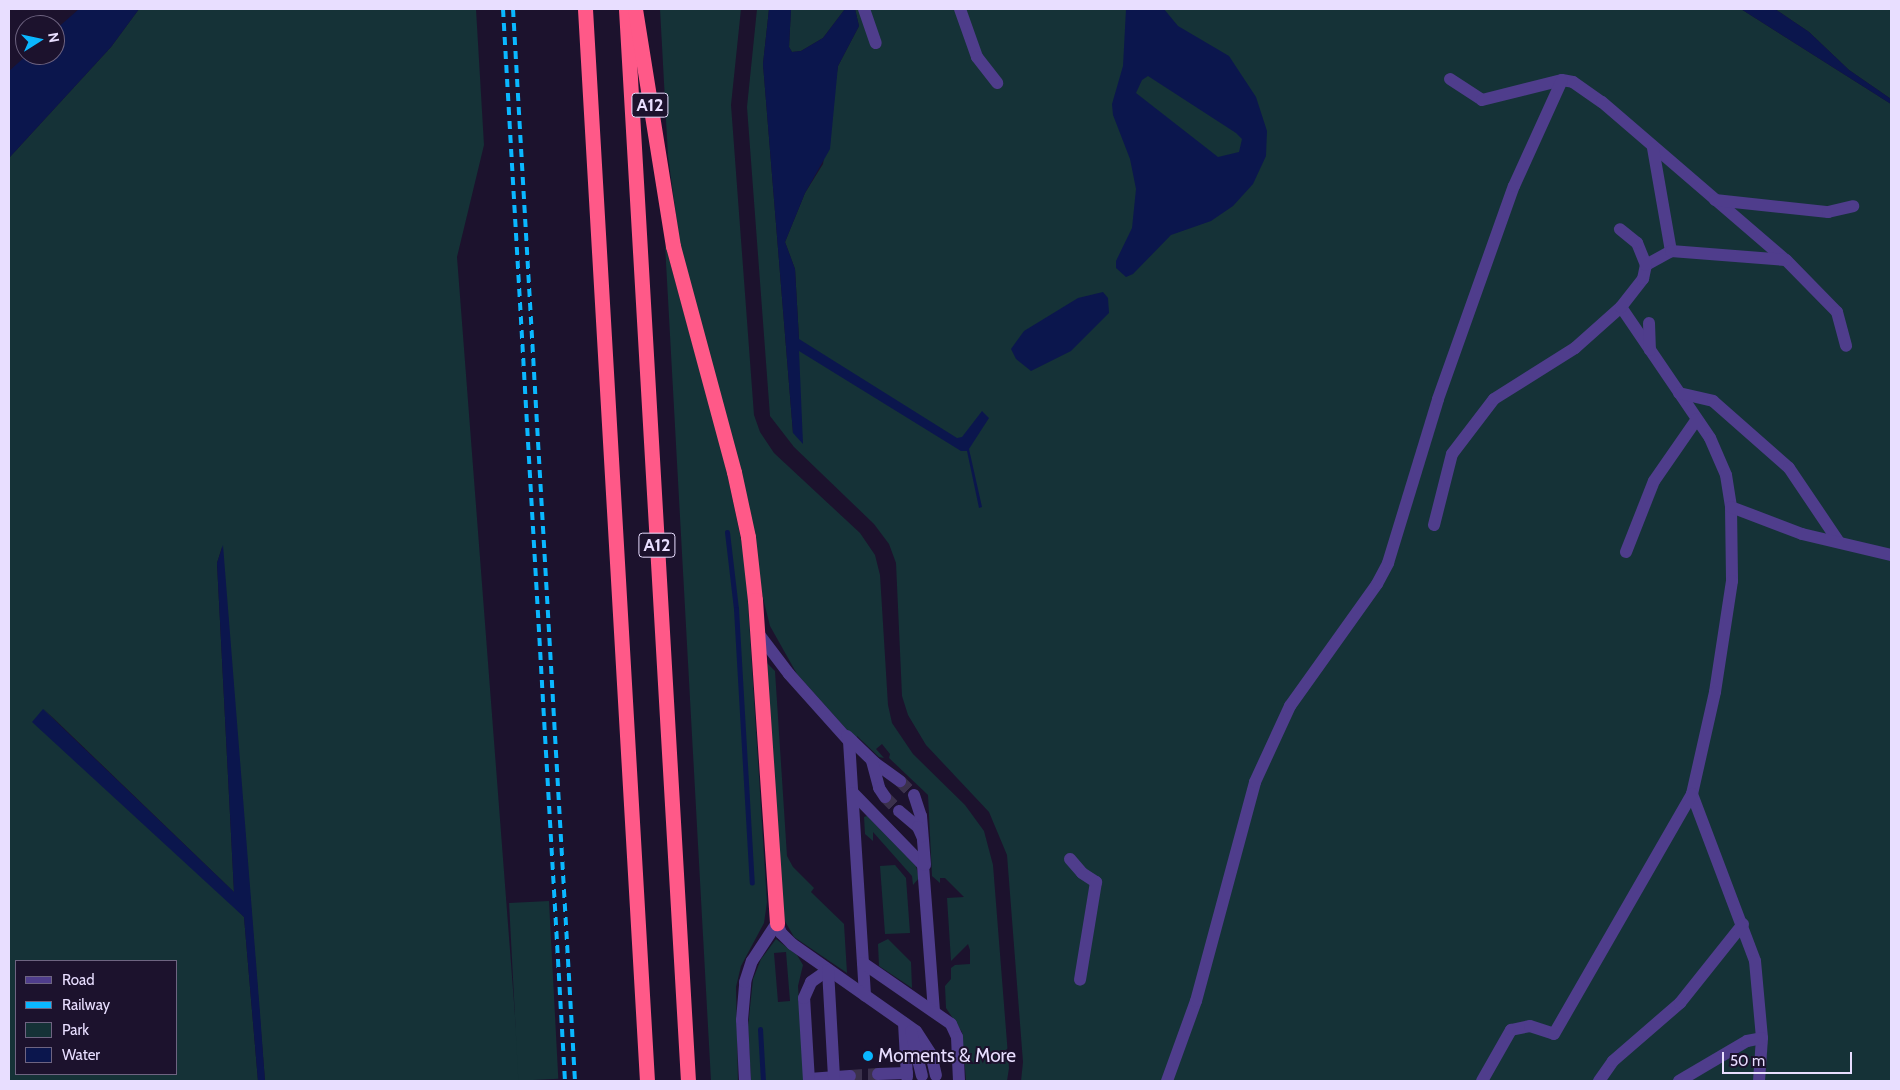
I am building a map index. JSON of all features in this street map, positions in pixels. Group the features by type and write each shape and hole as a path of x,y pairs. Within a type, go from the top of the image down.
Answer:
{"highway":[{"name":"A12","path":"585,9 647,1081"},
{"name":"A12","path":"626,9 688,1081"},
{"name":"A12","path":"635,9 673,246 743,510 758,633 777,923"}],"lane":[{"path":"864,9 876,43"},
{"path":"960,9 977,57 997,83"},
{"path":"1450,78 1482,100 1506,96 1562,80 1573,82 1602,102 1652,148 1786,260 1838,312 1846,346"},
{"path":"1167,1081 1196,1001 1255,782 1290,706 1377,584 1388,563 1438,399 1508,204 1562,80"},
{"path":"1652,148 1671,251"},
{"path":"1715,200 1828,212 1853,206"},
{"path":"1434,525 1452,454 1494,399 1575,348 1621,307 1643,279 1646,265 1637,243 1620,229"},
{"path":"1646,265 1671,251 1786,260"},
{"path":"1482,1081 1511,1030 1530,1026 1554,1034 1692,794 1715,692 1732,581 1731,508 1726,475 1710,438 1621,307"},
{"path":"1649,323 1650,351"},
{"path":"1679,393 1713,402 1789,468 1839,542"},
{"path":"1626,552 1654,481 1697,419"},
{"path":"1731,508 1802,534 1891,555"},
{"path":"758,633 795,682 872,761 900,781"},
{"path":"841,729 850,744 865,995"},
{"path":"872,761 879,788 885,797"},
{"path":"853,792 919,857 926,878"},
{"path":"1692,794 1755,961 1762,1038 1759,1081"},
{"path":"914,795 920,806 934,1011"},
{"path":"899,810 920,830 923,843"},
{"path":"1070,859 1082,873 1096,882 1080,980"},
{"path":"745,1081 742,1020 745,982 754,957 777,923 786,939 904,1021 928,1048 936,1075"},
{"path":"1599,1081 1613,1061 1680,1003 1742,924"},
{"path":"863,963 934,1011 956,1032 960,1081"},
{"path":"828,970 838,1078 809,1080 804,998 811,982 828,970"},
{"path":"879,1076 907,1075 904,1021"},
{"path":"904,1021 916,1044 922,1076"},
{"path":"1679,1081 1739,1045 1762,1038"}],"green space":[{"path":"139,9 476,9 484,145 457,257 520,1081 265,1081 222,547 217,563 234,892 44,709 244,917 258,1081 9,1081 9,158 111,47"},
{"path":"660,9 741,9 731,105 754,415 760,432 774,453 860,533 875,555 880,575 888,705 892,723 913,754 965,805 984,831 993,865 1009,1068 1007,1081 966,1081 962,1032 946,1008 945,986 951,979 951,968 955,965 970,964 968,944 951,961 947,898 964,897 945,878 940,878 940,883 932,876 928,795 889,758 890,754 882,744 876,749 884,758 879,757 857,736 857,741 797,674 770,626 761,590 749,504 680,245 668,156"},
{"path":"757,9 769,9 763,64 793,433 799,339 795,269 785,242 805,193 823,164 838,66 859,26 855,9 1741,9 1891,104 1891,1081 1021,1081 1023,1062 1007,855 989,812 926,745 908,715 902,696 896,563 889,544 874,524 794,447 770,416 747,107"},
{"path":"791,9 845,9 823,38 801,51 792,52 789,47"},
{"path":"1775,9 1891,9 1891,99 1849,70 1809,32"},
{"path":"665,244 724,459 745,558 767,902 764,923 741,966 736,987 738,1081 711,1081"},
{"path":"766,662 775,671 787,856 793,867 814,888 811,892 844,924 847,973 794,937 782,916"},
{"path":"867,816 916,866 919,878 913,885 912,876 873,832 873,841 865,834 864,817"},
{"path":"895,865 906,878 910,933 885,934 880,866"},
{"path":"549,901 558,1079 518,1081 509,903"},
{"path":"776,939 797,955 803,965 798,986 804,1081 751,1081 748,1027 753,979 761,959","holes":["786,952 790,1001 778,1002 774,953"]},
{"path":"888,939 911,962 912,988 879,966 878,944"}],"water":[{"path":"79,9 139,9 111,47 9,158 9,71 16,65 65,65 65,21"},
{"path":"769,9 791,9 789,47 792,52 801,51 823,38 845,9 855,9 859,26 838,66 830,149 805,193 785,242 795,269 799,339 957,438 962,437 982,411 989,418 969,449 982,507 979,508 967,451 961,451 799,351 803,444 793,433 763,64"},
{"path":"1126,9 1164,9 1178,26 1229,56 1256,97 1267,131 1266,156 1253,184 1233,206 1211,221 1171,235 1133,274 1126,277 1116,268 1116,261 1132,228 1136,189 1130,159 1113,115 1112,104 1123,66","holes":["1148,76 1236,133 1242,139 1239,152 1218,157 1136,93 1142,80"]},
{"path":"1741,9 1775,9 1809,32 1849,70 1891,99 1891,104"},
{"path":"1103,292 1108,298 1109,313 1071,351 1031,371 1016,359 1011,349 1024,331 1078,298"},
{"path":"223,545 265,1081 258,1081 244,917 32,722 43,709 234,892 217,563"}],"waterway":[{"path":"727,532 736,609 752,883"},
{"path":"760,1029 763,1081"}],"tunnel":[{"path":"900,781 914,795"},
{"path":"885,797 899,811"},
{"path":"850,1076 878,1074"}],"railway":[{"path":"503,9 565,1081"},
{"path":"513,9 575,1081"}],"place":[{"name":"Moments & More","path":"868,1056"}]}
